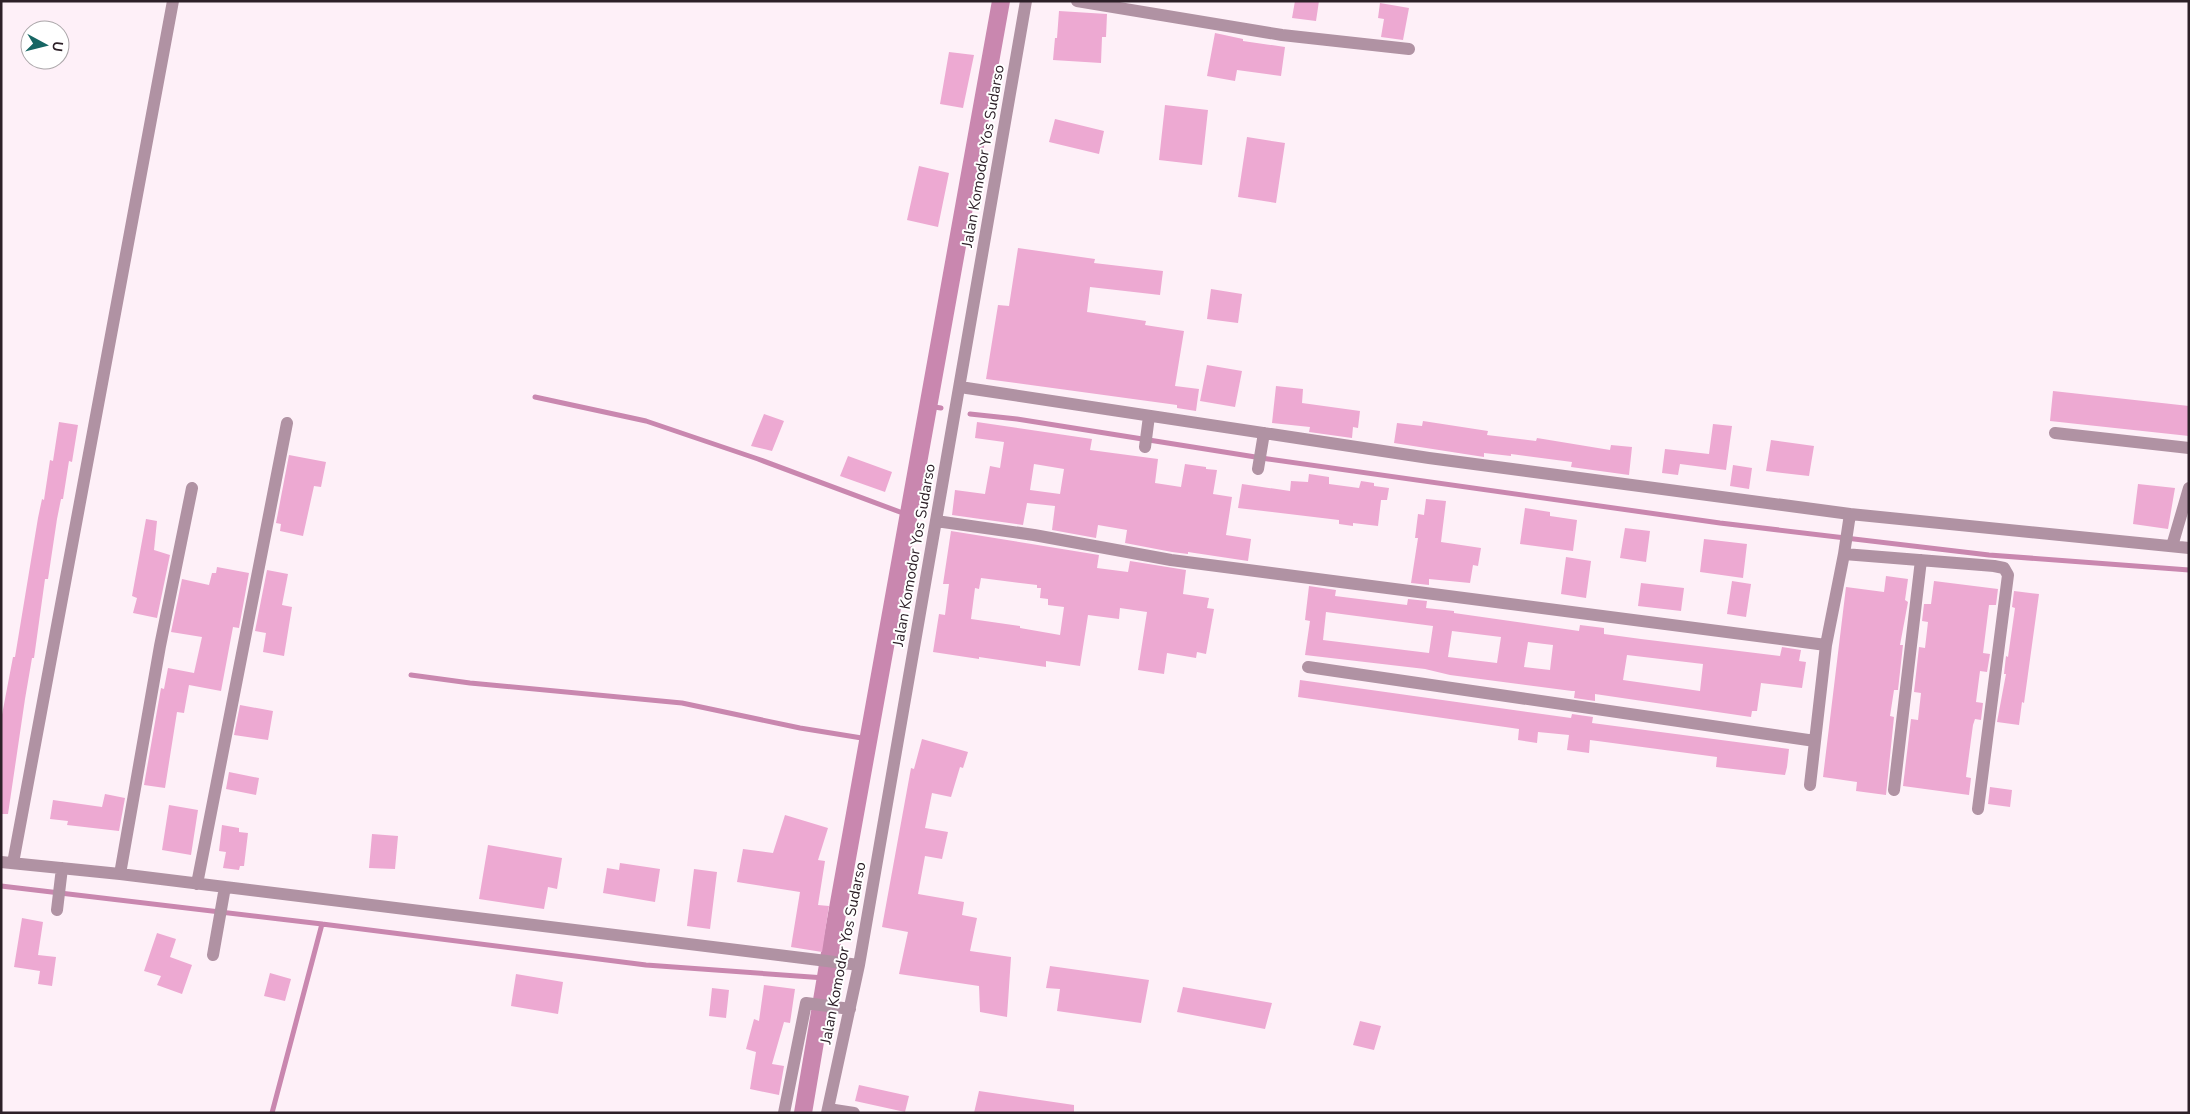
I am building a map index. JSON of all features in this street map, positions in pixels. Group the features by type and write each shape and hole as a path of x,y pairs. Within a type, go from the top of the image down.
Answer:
{"street":[{"path":"173,1 7,862 120,874 853,964"},
{"name":"Jalan Komodor Yos Sudarso","path":"828,1111 850,1009 853,964 936,521 1026,1"},
{"path":"1077,1 1282,35 1409,49"},
{"path":"960,387 1148,422 1264,433 1849,520 2189,548"},
{"path":"1145,447 1148,422"},
{"path":"197,884 287,423"},
{"path":"1258,469 1264,433"},
{"path":"2055,433 2189,448"},
{"path":"120,874 160,646 192,488"},
{"path":"2172,546 2189,488"},
{"path":"1810,785 1826,645 1849,520"},
{"path":"936,521 1034,535 1171,560 1826,645"},
{"path":"1845,548 1921,560 1994,566 2004,568 2008,575 1978,809"},
{"path":"1894,790 1921,560"},
{"path":"1308,668 1815,741"},
{"path":"57,907 62,868"},
{"path":"213,955 225,887"},
{"path":"784,1113 806,1002 850,1009"},
{"path":"828,1111 854,1113"}],"building":[{"path":"1295,1 1319,1 1316,21 1292,18"},
{"path":"1380,3 1409,8 1403,40 1381,37 1384,19 1378,18"},
{"path":"1059,11 1107,14 1106,37 1102,37 1101,63 1053,60"},
{"path":"1215,33 1243,39 1243,41 1285,47 1281,76 1237,70 1235,81 1207,76"},
{"path":"949,52 974,55 963,108 940,104"},
{"path":"1165,105 1208,110 1202,165 1159,160"},
{"path":"1055,119 1104,131 1099,154 1049,142"},
{"path":"1247,137 1285,143 1276,203 1238,197"},
{"path":"919,166 949,173 938,227 907,220"},
{"path":"1018,248 1095,259 1094,263 1163,271 1160,295 1090,287 1087,312 1146,321 1145,325 1184,331 1175,386 1199,389 1196,411 1177,408 1177,405 986,379 998,305 1009,306"},
{"path":"1211,289 1242,294 1238,323 1207,319"},
{"path":"1207,365 1242,371 1235,407 1200,401"},
{"path":"1276,386 1303,389 1302,403 1360,411 1358,428 1353,427 1352,438 1309,432 1310,427 1272,423"},
{"path":"2053,391 2189,406 2189,436 2050,421"},
{"path":"764,414 784,421 772,451 751,446"},
{"path":"1423,421 1488,431 1487,435 1536,441 1537,438 1610,450 1611,445 1632,447 1629,475 1571,467 1572,462 1511,454 1511,456 1484,453 1484,457 1394,443 1397,423 1422,426"},
{"path":"59,422 78,425 72,462 69,461 63,499 61,499 57,519 48,579 45,579 8,814 1,814 1,720 13,657 15,657 38,518 42,499 44,500 50,460 53,461"},
{"path":"977,422 1092,439 1090,450 1158,459 1155,483 1181,487 1185,464 1217,470 1213,494 1232,497 1226,535 1251,539 1248,561 1188,552 1188,554 1172,552 1125,543 1127,530 1098,525 1096,538 1052,530 1055,506 1027,503 1023,525 952,515 955,490 985,494 990,466 1000,468 1004,442 975,438","holes":["1034,464 1064,469 1060,494 1030,490"]},
{"path":"1713,424 1732,426 1726,470 1680,464 1678,475 1662,473 1665,449 1709,454"},
{"path":"1771,440 1814,446 1809,476 1766,471"},
{"path":"289,455 326,462 321,487 314,486 303,536 280,531 281,524 276,523"},
{"path":"848,456 892,472 885,492 840,476"},
{"path":"1733,465 1752,468 1749,489 1730,486"},
{"path":"1309,474 1329,477 1329,484 1359,488 1361,481 1374,483 1374,486 1389,488 1387,500 1381,500 1378,526 1353,523 1353,526 1339,524 1339,520 1238,508 1242,484 1290,491 1291,481 1308,482"},
{"path":"2138,484 2175,488 2168,529 2133,524"},
{"path":"1426,499 1446,501 1441,542 1481,548 1478,566 1473,565 1470,583 1429,579 1429,585 1411,583 1418,538 1415,538 1418,514 1424,515"},
{"path":"1525,508 1550,512 1550,516 1577,520 1573,551 1520,544"},
{"path":"146,519 157,521 154,550 170,555 157,618 133,613 137,598 132,596"},
{"path":"1625,528 1650,531 1646,562 1620,558"},
{"path":"951,531 1099,555 1097,568 1128,572 1130,561 1186,570 1183,594 1209,598 1207,608 1214,609 1206,654 1197,652 1196,658 1167,653 1164,674 1138,670 1147,612 1120,608 1119,619 1088,615 1080,666 1046,661 1046,667 933,652 939,614 945,615 949,584 943,584","holes":["981,578 1037,585 1037,588 1041,588 1040,598 1048,599 1048,605 1064,607 1060,635 1020,628 1020,626 971,619 975,588 979,589"]},
{"path":"1704,539 1747,544 1743,578 1700,572"},
{"path":"1566,557 1591,561 1586,598 1561,594"},
{"path":"217,567 249,573 239,628 233,627 221,691 189,685 184,713 177,712 165,788 144,785 161,688 164,689 168,668 194,673 202,637 171,632 182,579 209,585 212,573 216,573"},
{"path":"267,570 288,574 282,605 292,607 284,656 263,652 266,633 255,631"},
{"path":"1886,576 1908,579 1905,600 1908,602 1900,645 1903,645 1898,690 1894,690 1890,716 1894,717 1886,795 1856,791 1857,782 1823,777 1846,587 1884,592"},
{"path":"1732,581 1751,584 1746,617 1727,614"},
{"path":"1934,581 1998,589 1996,605 1989,605 1983,653 1990,654 1987,672 1980,671 1976,702 1983,703 1981,720 1975,719 1973,725 1966,777 1971,778 1969,795 1903,786 1911,719 1918,720 1921,693 1914,692 1919,647 1925,648 1928,622 1922,621 1924,604 1931,604"},
{"path":"1641,583 1684,588 1681,611 1638,606"},
{"path":"1309,586 1336,590 1335,596 1407,605 1408,599 1427,601 1426,608 1454,611 1454,613 1579,631 1580,625 1604,628 1604,634 1641,639 1780,656 1782,647 1801,650 1799,661 1806,662 1802,688 1761,683 1757,711 1752,711 1751,717 1595,694 1595,701 1574,698 1575,691 1450,675 1425,669 1305,655 1310,621 1305,620","holes":["1326,612 1433,626 1429,653 1323,640","1452,631 1501,637 1497,663 1448,657","1528,642 1553,645 1550,670 1524,667","1627,655 1703,664 1700,691 1623,680"]},
{"path":"2014,591 2039,594 2024,703 2022,702 2019,725 1997,722 2015,608 2012,607"},
{"path":"1300,680 1571,718 1572,714 1593,717 1592,723 1789,749 1787,767 1785,775 1716,767 1717,757 1590,740 1589,753 1567,750 1569,735 1538,732 1537,743 1518,740 1519,729 1298,697"},
{"path":"240,705 273,711 268,740 234,735"},
{"path":"922,739 968,752 963,768 960,767 951,797 932,793 925,828 948,832 942,859 925,856 918,894 964,902 962,915 977,918 970,951 1011,957 1007,1017 980,1012 979,986 899,974 908,932 882,927 911,768 914,769"},
{"path":"229,772 259,778 256,795 226,789"},
{"path":"1990,787 2012,790 2010,807 1988,804"},
{"path":"105,794 125,798 119,831 67,825 68,821 50,819 53,800 102,807"},
{"path":"169,805 198,810 191,855 162,850"},
{"path":"785,815 828,828 818,860 825,861 818,905 829,906 822,952 791,947 800,892 737,882 743,849 773,853"},
{"path":"222,825 239,828 239,832 248,833 244,866 240,866 239,870 223,868 226,852 219,851"},
{"path":"372,834 398,836 395,869 369,868"},
{"path":"488,845 562,858 557,889 548,887 544,909 479,899"},
{"path":"620,863 660,869 655,902 603,893 607,868 619,870"},
{"path":"694,869 717,872 710,929 687,926"},
{"path":"22,918 43,922 38,955 56,957 52,986 38,984 40,971 14,967"},
{"path":"157,933 176,939 170,957 192,965 182,994 157,985 161,976 144,971"},
{"path":"1050,966 1149,980 1141,1023 1057,1011 1060,989 1046,988"},
{"path":"270,973 291,979 285,1001 264,996"},
{"path":"516,974 563,982 558,1014 511,1006"},
{"path":"764,985 795,989 790,1023 784,1022 772,1064 784,1066 779,1095 750,1089 756,1052 746,1049 754,1019 759,1021"},
{"path":"1183,987 1272,1003 1265,1029 1177,1012"},
{"path":"712,988 729,990 726,1018 709,1016"},
{"path":"1360,1021 1381,1026 1374,1050 1353,1045"},
{"path":"859,1085 909,1096 905,1112 855,1101"},
{"path":"979,1091 1074,1105 1074,1113 974,1113"}],"waterway":[{"path":"803,1113 1001,1"},
{"path":"535,397 646,421 758,459 908,515"},
{"path":"928,406 941,408"},
{"path":"970,414 1017,419 1268,459 1720,523 1989,555 2189,570"},
{"path":"411,675 470,683 682,703 800,728 868,739"},
{"path":"1,886 646,965 825,978"},
{"path":"272,1113 322,924"}]}
